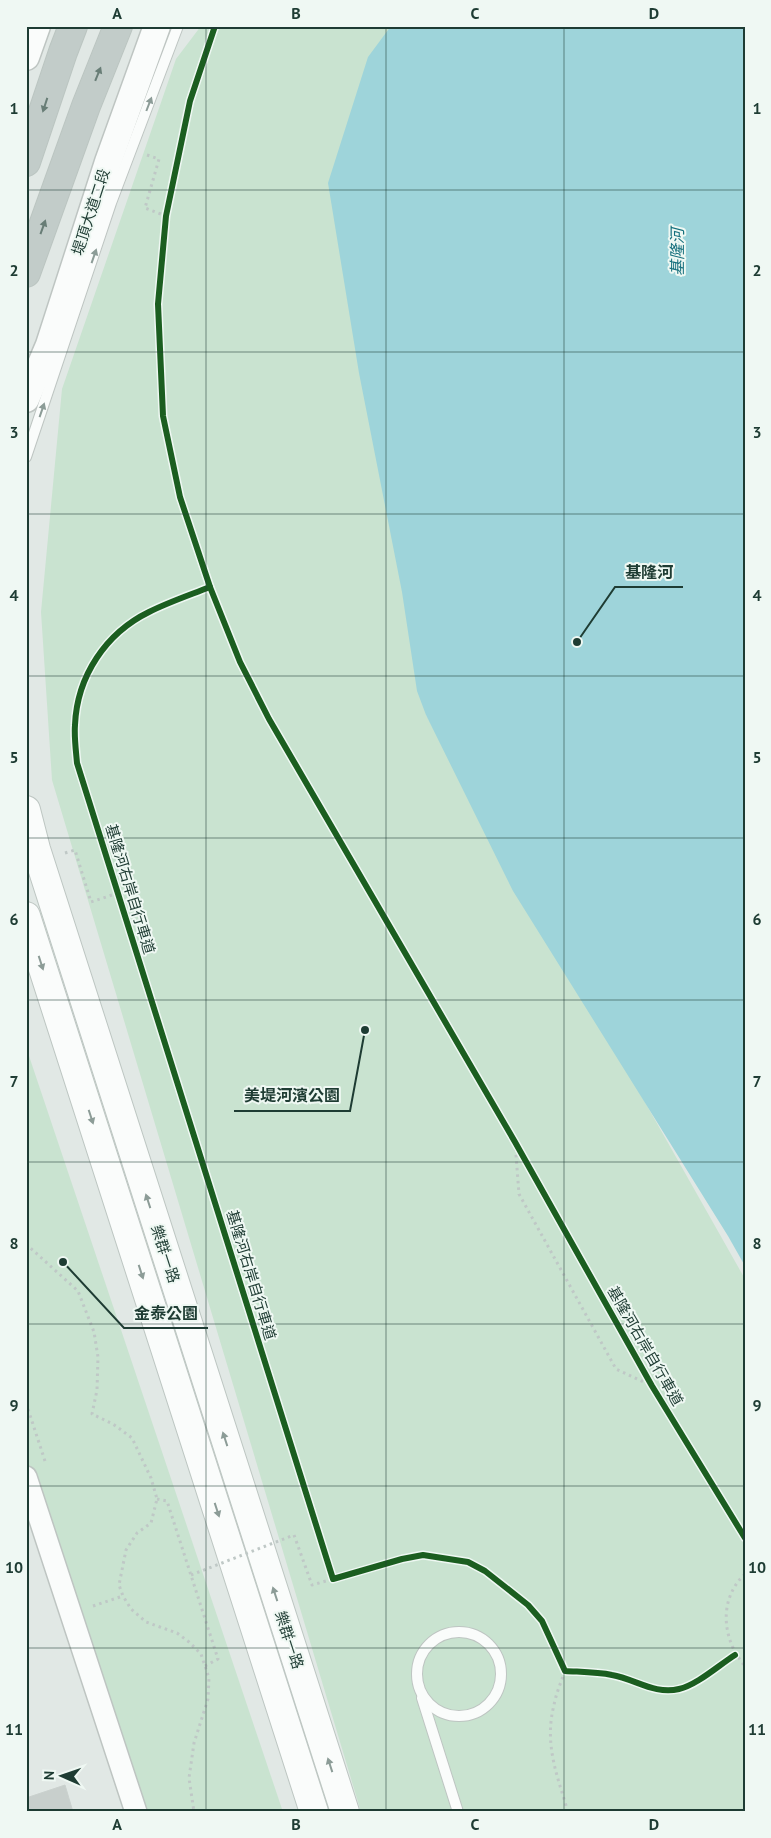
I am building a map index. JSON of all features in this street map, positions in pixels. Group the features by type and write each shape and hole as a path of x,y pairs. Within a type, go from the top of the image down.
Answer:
{"highway":[{"path":"26,162 73,26"},
{"path":"26,273 86,106 118,26"}],"main road":[{"name":"樂群一路","path":"26,810 60,925 345,1812"},
{"name":"樂群一路","path":"26,916 314,1812"}],"street":[{"path":"26,57 37,26"},
{"name":"堤頂大道二段","path":"26,399 49,345 108,162 158,26"},
{"path":"26,1476 136,1812"}],"lane":[{"path":"26,457 111,204 178,26"},
{"path":"419,1687 425,1700 435,1709 447,1715 460,1717 473,1714 485,1708 494,1699 500,1687 502,1673 500,1660 494,1648 484,1639 472,1633 459,1631 446,1633 434,1640 425,1649 419,1661 417,1674 419,1687 458,1812"}],"path":[{"path":"154,157 159,159 145,208 166,216"},
{"path":"165,226 168,207"},
{"path":"69,852 75,850 91,902 118,893"},
{"path":"510,1133 524,1158"},
{"path":"515,1142 519,1194 616,1369 652,1386"},
{"path":"26,1244 78,1291 94,1332 98,1357 97,1390 92,1414 113,1424 132,1438 151,1478 157,1499 151,1522 138,1533 126,1550 119,1585 131,1609 146,1622 177,1633 201,1654 209,1678 208,1699 194,1743 189,1778 194,1812"},
{"path":"157,1499 167,1501 218,1659 205,1666"},
{"path":"191,1575 294,1535 312,1585 342,1577"},
{"path":"330,1570 333,1579"},
{"path":"745,1574 731,1593 726,1614 727,1635 735,1655 745,1666"},
{"path":"72,1616 123,1596"},
{"path":"728,1660 735,1655"},
{"path":"562,1664 565,1672 554,1704 550,1728 551,1754 568,1812"},
{"path":"565,1672 573,1672"}],"green space":[{"path":"201,26 434,26 426,715 745,1279 745,1812 361,1812 52,780 41,612 62,389 176,59"},
{"path":"26,1047 283,1812 131,1812 26,1478"}],"water":[{"name":"基隆河","path":"391,26 745,26 745,1266 513,891 426,715 417,691 402,592 359,373 328,183 368,57"}],"building":[{"path":"65,1785 73,1812 26,1812 26,1798"}],"cycle path":[{"name":"基隆河右岸自行車道","path":"215,26 190,101 166,216 158,304 163,416 180,497 210,587 240,662 269,719 515,1142 652,1386 745,1538"},
{"name":"基隆河右岸自行車道","path":"210,587 149,612 134,621 107,644 88,673 81,690 75,725 77,763 333,1579 402,1559 423,1555 468,1562 485,1571 528,1605 542,1621 565,1671 612,1675 662,1690 686,1687 735,1655"}],"place":[{"name":"基隆河","path":"577,642"},
{"name":"美堤河濱公園","path":"365,1030"},
{"name":"金泰公園","path":"63,1262"}]}
